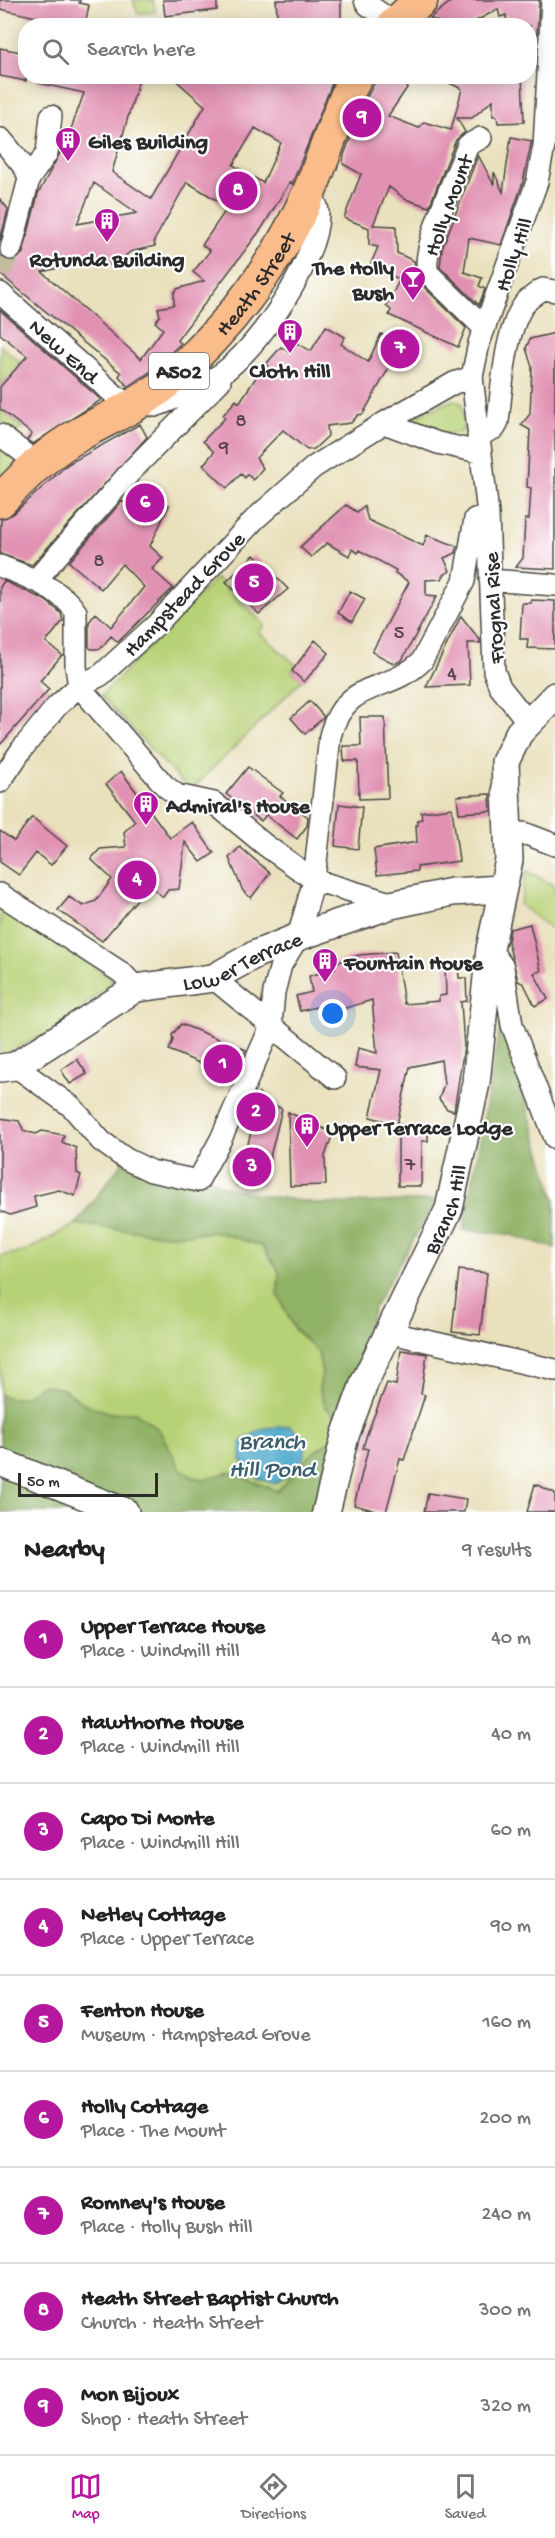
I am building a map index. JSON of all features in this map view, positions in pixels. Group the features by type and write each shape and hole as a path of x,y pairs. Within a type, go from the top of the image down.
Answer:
{"main road":[{"path":"401,18 422,0"},
{"name":"Heath Street","path":"0,501 37,463 80,434 138,403 195,356 238,310 280,252 309,192 352,84"}],"street":[{"path":"365,0 368,5 386,18"},
{"name":"Holly Hill","path":"472,376 484,328 537,182 544,146 552,0"},
{"path":"11,249 29,179 47,153 51,116"},
{"name":"Holly Mount","path":"481,138 468,145 425,258 428,273 484,328"},
{"path":"1,139 25,168 29,179"},
{"path":"138,403 155,406 166,403 220,374 247,349 294,284 308,255 318,213 309,192"},
{"path":"384,423 438,443 479,444 495,428 498,421 512,332 519,316 527,301 543,289 555,291"},
{"name":"New End","path":"0,292 138,403"},
{"path":"35,581 133,469 220,381 220,374"},
{"name":"Frognal Rise","path":"472,376 488,513 496,678 528,722"},
{"name":"Hampstead Grove","path":"0,782 57,706 79,686 100,675 157,624 255,519 314,467 384,423 454,383 472,376"},
{"path":"0,435 37,463"},
{"path":"8,1067 72,1107 101,1141 126,1159 151,1171 198,1181 221,1139 271,1026 274,992 281,965 298,937 314,880 330,736 334,719 356,693 412,672 422,661 464,581 475,519 488,513"},
{"path":"0,566 35,581 71,605 76,612 79,686 165,786 177,795 214,803 265,845 314,880 394,904"},
{"path":"490,580 555,585"},
{"path":"501,889 509,860 505,762 510,747 528,722 555,696"},
{"path":"509,837 524,833 555,845"},
{"name":"Lower Terrace","path":"8,1067 136,988 213,978 256,954 394,904 452,892 501,889"},
{"name":"Branch Hill","path":"326,1512 345,1436 387,1332 449,1209 476,1083 490,949 501,889"},
{"path":"0,894 122,973 136,988"},
{"path":"490,949 503,967 512,1025 555,1138"},
{"path":"213,978 335,1078"},
{"path":"387,1332 555,1370"},
{"path":"0,1462 125,1512"}],"green space":[{"path":"133,0 153,0 156,12 138,14"},
{"path":"0,345 32,372 40,404 7,378 0,387"},
{"path":"453,400 462,403 464,430 452,434 411,425 410,419"},
{"path":"0,409 22,427 16,433 0,420"},
{"path":"0,440 20,455 0,482"},
{"path":"216,578 265,625 259,632 295,664 292,671 302,680 190,791 101,696"},
{"path":"527,871 555,886 555,932 520,905"},
{"path":"0,905 114,980 62,1026 0,1057"},
{"path":"501,1021 555,1199 555,1248 508,1234 464,1230"},
{"path":"127,1156 199,1172 220,1185 253,1194 322,1204 436,1200 374,1307 314,1512 0,1512 0,1395 12,1398 22,1397 42,1385 63,1389 88,1406 111,1413 135,1412 159,1430 180,1468 192,1477 204,1480 229,1472 277,1491 314,1452 331,1440 338,1419 326,1407 319,1390 322,1372 318,1352 294,1329 278,1294 279,1271 262,1246 218,1232 169,1235 76,1224"},
{"path":"76,1224 169,1235 218,1232 262,1246 279,1271 278,1294 294,1329 318,1352 322,1372 319,1390 338,1419 331,1440 314,1452 277,1491 229,1472 205,1480 192,1477 180,1468 159,1430 135,1412 111,1413 88,1406 63,1389 42,1385 18,1398 0,1395 0,1256 24,1252"}],"water":[{"name":"Branch Hill Pond","path":"290,1426 306,1440 304,1456 298,1467 275,1484 257,1478 241,1460 241,1441 265,1428"}],"building":[{"path":"0,0 80,0 79,3 89,5 87,18 40,18 0,9"},
{"path":"163,0 217,0 217,10 165,16"},
{"path":"276,0 341,0 341,18 277,18"},
{"path":"453,0 539,0 537,34 537,18 506,18 506,15 500,17 498,9 482,18 430,18"},
{"path":"0,48 18,51 18,79 0,76"},
{"path":"43,84 138,84 112,172 151,199 205,106 180,84 332,84 292,184 290,182 262,228 177,340 181,343 154,369 128,387 119,376 121,373 0,274 0,255 7,261 14,261 23,253 38,194 67,140 84,93","holes":["255,128 281,143 263,183 233,165","187,182 228,207 202,245 210,251 193,272 204,281 177,289 174,293 174,305 158,308 160,316 155,322 163,329 141,359 42,272 89,260 101,265 116,264 130,252 155,246 154,241","94,183 137,213 77,224"]},
{"path":"374,84 410,84 388,116 419,128 424,122 451,130 462,89 452,84 522,84 524,122 498,123 497,116 493,116 493,100 472,118 457,118 465,132 456,140 429,207 405,199 389,187 373,225 396,226 397,253 414,261 419,282 466,328 458,347 389,315 391,310 386,306 400,279 369,268 378,247 369,245 369,228 344,218 361,174 343,164 344,155"},
{"path":"511,137 532,141 523,182 501,245 469,238 464,272 482,278 479,286 485,289 479,305 440,267 442,249 478,155 494,185 494,172 503,192"},
{"path":"0,199 8,209 0,241"},
{"path":"0,310 101,400 33,444 27,440 32,434 0,409 0,387 27,356 0,334"},
{"path":"326,326 345,337 341,344 368,362 381,334 412,352 402,369 391,364 363,414 358,415 351,423 327,426 328,436 314,449 307,450 283,430 256,458 263,468 253,480 247,474 245,478 241,474 227,488 203,465 214,452 203,441 225,418 223,415 236,400 239,403 257,376 272,374 267,363 281,347 290,353 296,343 311,351"},
{"path":"555,333 555,569 516,567 523,558 525,519 529,519 531,488 527,487 530,430 521,425 530,414 532,367 526,348 530,339"},
{"path":"140,424 147,437 32,565 0,554 1,519 13,514 68,464"},
{"path":"141,491 169,505 150,546 163,558 152,569 173,588 118,642 111,636 100,649 91,649 89,647 89,622 96,613 111,627 144,587 122,564 101,589 69,562 122,501 133,510"},
{"path":"346,505 357,512 364,506 368,520 423,546 427,535 457,546 456,553 444,558 450,571 442,579 426,580 426,595 437,596 402,660 395,664 372,652 409,582 395,573 396,570 359,550 358,553 352,549 349,556 327,543 311,557 300,547"},
{"path":"254,555 288,589 259,614 226,582"},
{"path":"4,581 45,600 61,613 63,621 46,642 62,655 40,681 49,689 0,745 0,587"},
{"path":"350,591 365,599 352,622 338,613"},
{"path":"531,600 555,601 555,649 527,648 528,639 520,639 522,603 531,603"},
{"path":"461,616 480,640 480,643 468,643 470,685 426,687"},
{"path":"315,640 329,653 304,682 292,671"},
{"path":"310,701 324,717 305,734 291,718"},
{"path":"360,717 385,717 388,798 359,799 358,761 344,761 343,746 361,746"},
{"path":"248,767 283,793 280,796 308,817 307,826 297,839 266,815 261,821 226,794"},
{"path":"121,771 170,838 192,822 214,853 201,862 185,842 179,889 168,890 163,897 149,885 102,941 58,910 69,897 83,906 96,901 112,879 91,859 100,849 126,847 124,832 135,821 106,784"},
{"path":"490,794 491,811 459,813 457,796"},
{"path":"339,804 362,807 358,849 335,846"},
{"path":"452,808 459,861 417,867 417,871 377,875 374,849 417,842 416,825 418,825 417,820 422,819 421,812"},
{"path":"32,817 67,846 51,865 36,853 19,875 0,862 0,831 14,841"},
{"path":"240,847 270,873 251,898 243,891 229,858"},
{"path":"530,924 541,971 534,973 548,999 535,1006 524,984 518,981 508,942 510,929"},
{"path":"396,952 404,1004 439,1001 439,996 446,995 445,965 458,965 459,978 466,978 467,1001 461,1002 464,1047 454,1111 447,1109 439,1099 444,1084 441,1060 410,1067 397,1124 370,1117 381,1070 355,1067 358,1048 377,1053 372,1000 339,1010 336,1002 300,1011 296,996 312,992 309,976 335,969 333,964 359,955"},
{"path":"181,1024 246,1050 234,1078 169,1050 173,1040 172,1035"},
{"path":"77,1059 87,1074 70,1084 61,1070"},
{"path":"259,1093 270,1103 282,1109 263,1185 237,1185 253,1125 245,1121 246,1115 254,1096"},
{"name":"Upper Terrace Lodge","path":"288,1112 333,1133 325,1156 326,1185 290,1186"},
{"path":"0,1118 19,1121 24,1131 64,1135 62,1142 76,1148 77,1173 81,1175 75,1196 59,1190 34,1196 36,1207 10,1215 0,1211"},
{"path":"398,1125 428,1126 428,1141 422,1141 421,1186 398,1186"},
{"path":"459,1270 487,1273 480,1335 452,1332"},
{"path":"401,1350 427,1354 421,1394 425,1395 404,1460 400,1459 386,1512 380,1512 354,1505 368,1449 363,1448 367,1434 387,1383 396,1385"},
{"path":"535,1484 555,1493 555,1512 527,1512"},
{"path":"428,1493 466,1499 464,1512 424,1512"}],"tunnel":[{"path":"0,273 11,249"}],"place":[{"name":"Mon Bijoux","path":"362,118"},
{"name":"Giles Building","path":"68,163"},
{"name":"Heath Street Baptist Church","path":"238,191"},
{"name":"Rotunda Building","path":"107,244"},
{"name":"The Holly Bush","path":"413,302"},
{"name":"Romney's House","path":"400,349"},
{"name":"Cloth Hill","path":"290,355"},
{"name":"Holly Cottage","path":"145,503"},
{"name":"Fenton House","path":"254,583"},
{"name":"Admiral's House","path":"146,827"},
{"name":"Netley Cottage","path":"137,880"},
{"name":"Fountain House","path":"325,984"},
{"name":"Upper Terrace House","path":"223,1064"},
{"name":"Hawthorne House","path":"256,1112"},
{"name":"Upper Terrace Lodge","path":"307,1149"},
{"name":"Capo Di Monte","path":"252,1167"}]}
